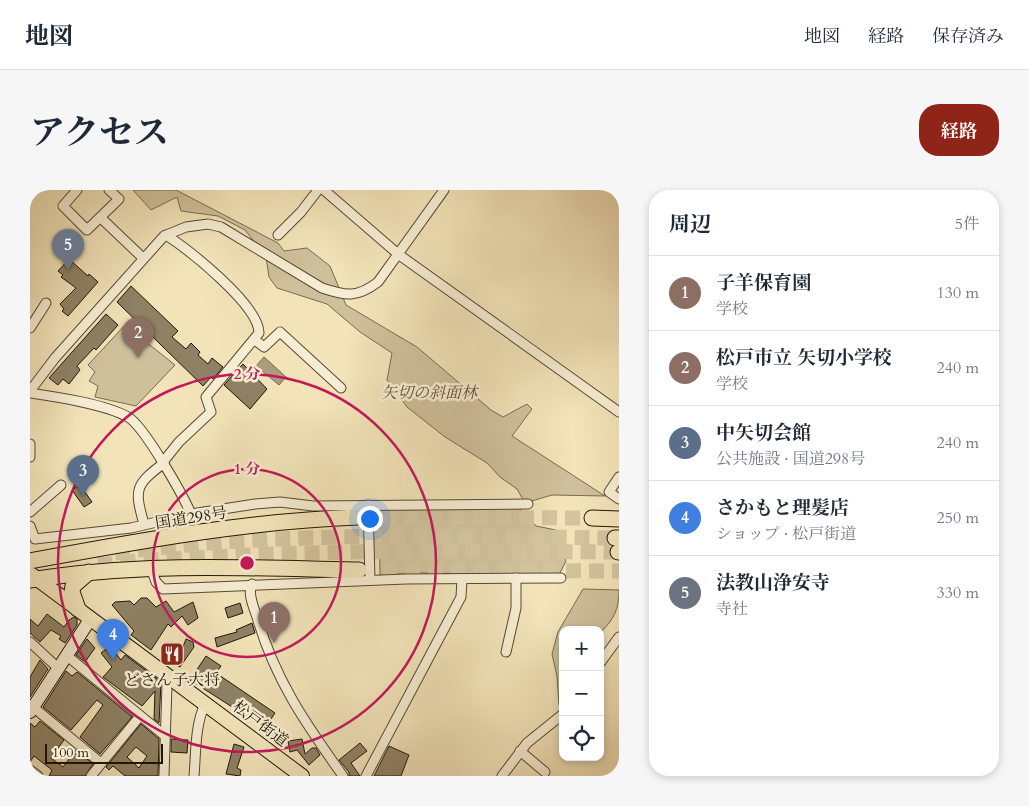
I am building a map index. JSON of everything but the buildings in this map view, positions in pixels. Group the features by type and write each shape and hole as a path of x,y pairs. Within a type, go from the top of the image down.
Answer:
{"highway":[{"name":"国道298号","path":"30,561 115,546 277,522 358,516"},
{"path":"592,518 619,519"},
{"path":"32,578 91,571 150,568 364,575"},
{"path":"78,609 72,592 73,586 91,571"}],"main road":[{"name":"松戸街道","path":"32,578 78,609 302,776"}],"street":[{"path":"77,190 63,206 87,230 119,199 109,190"},
{"path":"278,236 301,212 318,190"},
{"path":"324,190 398,254 619,412"},
{"path":"191,514 163,462 129,417 72,400 30,392 55,358 143,258 166,235 197,224 222,227 322,288 340,294 354,294 366,291 378,282 444,190"},
{"path":"101,218 143,258"},
{"path":"144,524 137,499 138,487 143,479 163,462 179,442 211,412 206,397 255,340 259,332 258,322 244,301 214,275 198,256 166,235"},
{"path":"30,328 46,303"},
{"path":"255,340 264,347 280,332 340,388"},
{"path":"30,444 30,457"},
{"path":"619,477 609,492 619,499"},
{"path":"30,512 61,485"},
{"path":"30,526 34,539 132,528 191,514 280,502 313,506 528,504"},
{"path":"364,575 368,505"},
{"path":"115,546 132,528"},
{"path":"150,568 156,582 163,589 364,575 462,579 561,578"},
{"path":"506,652 516,608 516,578"},
{"path":"366,776 461,597 462,579"},
{"path":"252,584 250,593 254,608 272,662 282,684 306,724 343,776"},
{"path":"90,618 32,709 101,763"},
{"path":"604,658 619,637"},
{"path":"30,642 58,668"},
{"path":"66,655 164,735"},
{"path":"164,776 167,685 171,678"},
{"path":"194,776 201,712 205,704"},
{"path":"91,776 140,716"},
{"path":"502,776 520,751 561,716"},
{"path":"520,751 545,772"},
{"path":"30,770 38,776"}],"green space":[{"name":"矢切の斜面林","path":"133,190 176,190 278,243 284,251 307,248 330,266 346,305 417,347 491,410 503,417 527,404 532,409 512,436 605,496 552,495 525,503 517,489 500,477 487,463 445,437 407,407 387,380 392,353 360,332 327,304 277,288 269,277 266,257 245,230 218,216 181,211 177,197 151,210"},
{"path":"125,325 175,365 136,406 95,397 98,386 89,381 95,372 88,365"},
{"path":"379,508 519,508 536,526 556,530 566,561 559,575 419,573 380,575"},
{"path":"583,589 619,590 617,609 604,629 604,626 561,626"},
{"path":"559,630 559,705 557,676 552,654"}],"shaded area":[{"path":"264,357 286,377 279,385 256,366"}],"tunnel":[{"path":"358,517 592,518"},
{"path":"115,553 177,546 301,538 427,536 615,538"},
{"path":"98,565 136,561 295,553 434,551 618,552"},
{"path":"359,570 619,571"}],"place":[{"name":"法教山浄安寺","path":"68,270"},
{"name":"松戸市立 矢切小学校","path":"138,358"},
{"name":"中矢切会館","path":"83,496"},
{"name":"子羊保育園","path":"274,643"},
{"name":"どさん子大将","path":"172,654"},
{"name":"さかもと理髪店","path":"113,660"}]}
